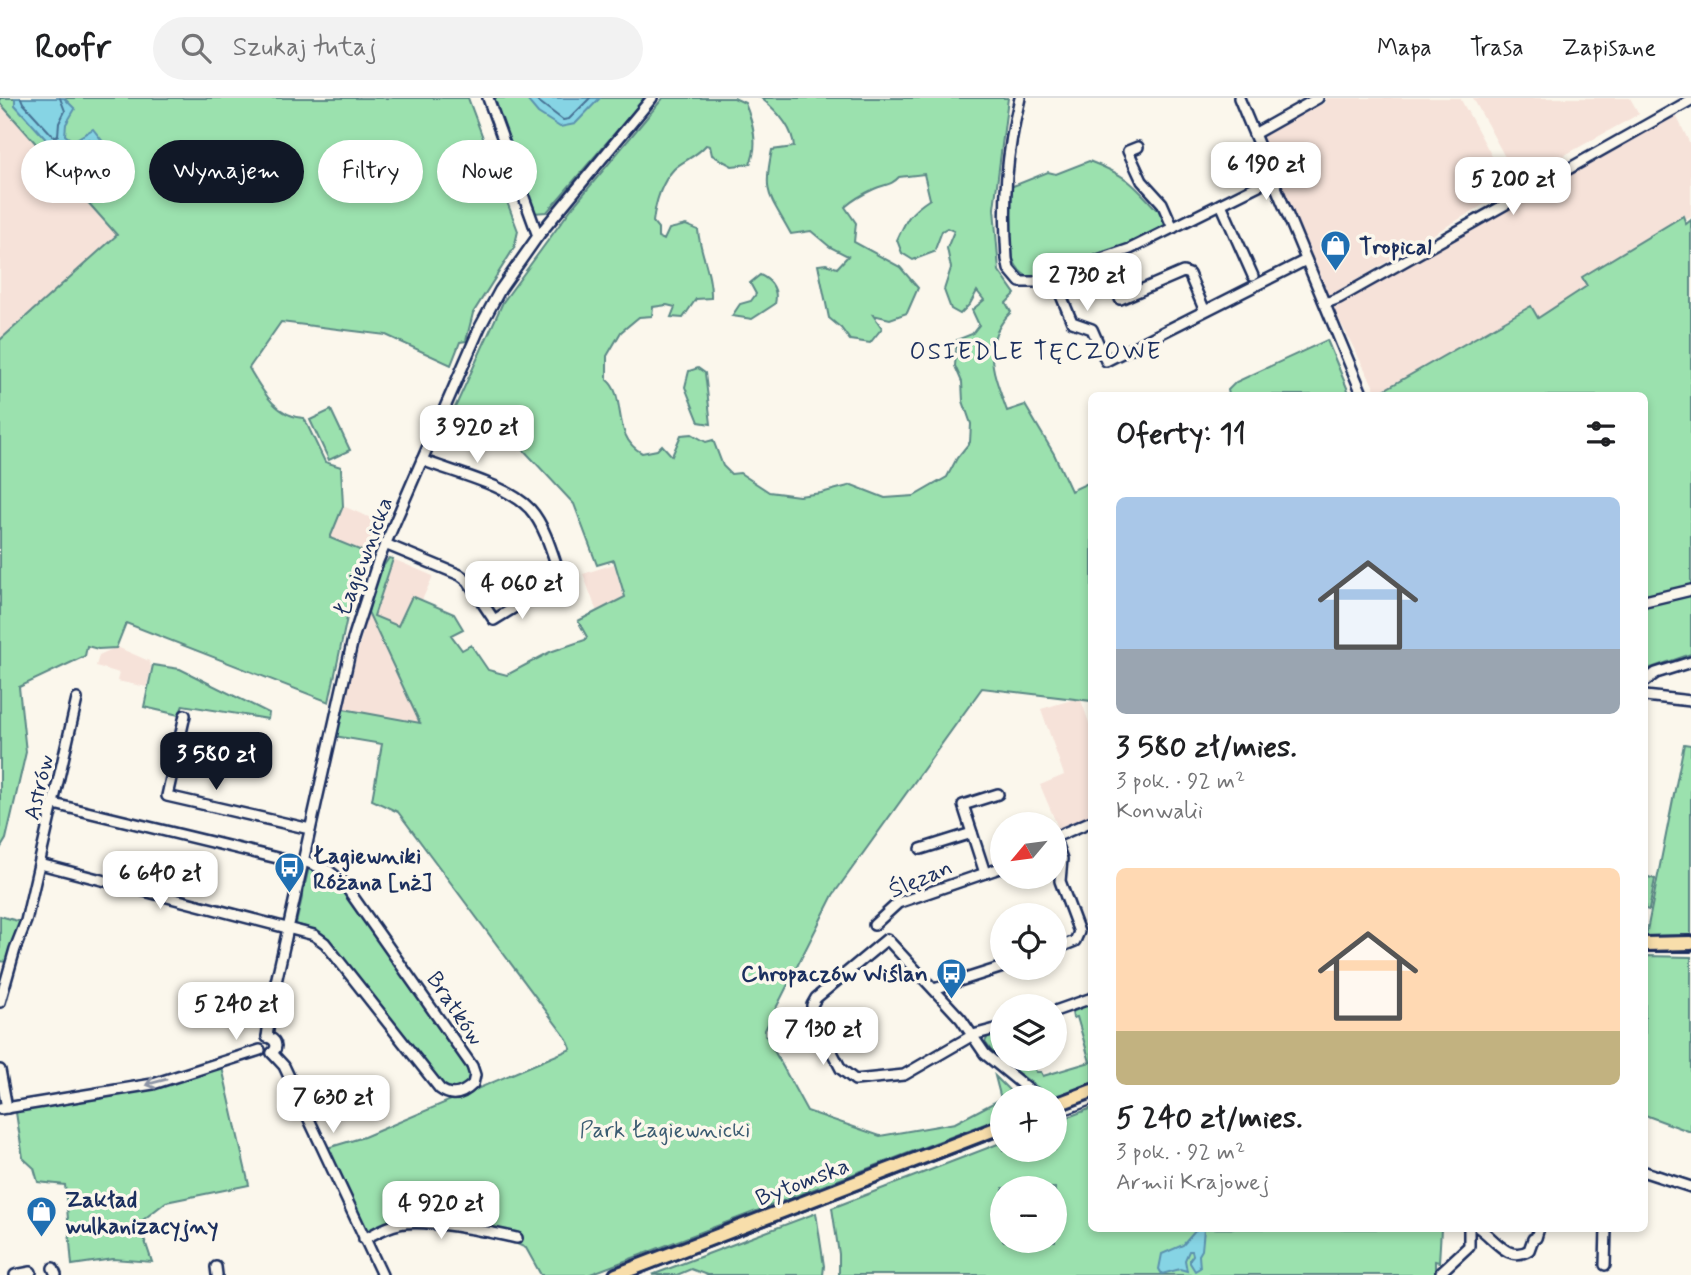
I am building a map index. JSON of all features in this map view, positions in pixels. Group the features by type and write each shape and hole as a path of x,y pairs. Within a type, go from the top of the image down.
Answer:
{"main road":[{"path":"1648,944 1691,943"},
{"path":"1067,1100 1088,1093"},
{"name":"Bytomska","path":"616,1275 990,1131"}],"street":[{"path":"488,98 538,236"},
{"name":"Łagiewnicka","path":"267,1037 272,1000 353,639 367,590 385,544 490,308 538,236 652,98"},
{"path":"1020,98 1004,191 1007,259 1009,269 1020,282 1034,282 1130,249 1273,178"},
{"path":"1239,98 1361,392"},
{"path":"1254,134 1318,98"},
{"path":"1326,303 1691,100"},
{"path":"1138,147 1128,151 1142,181 1162,203 1174,228"},
{"path":"1221,204 1253,276"},
{"path":"1053,276 1072,322 1092,329 1107,360 1306,260"},
{"path":"1120,299 1183,272 1189,274 1204,309"},
{"path":"385,544 460,575 468,581 494,620 561,579 543,532 530,509 501,490 422,460"},
{"path":"1648,599 1691,590"},
{"path":"1648,679 1656,673 1691,662"},
{"path":"1648,696 1691,701"},
{"name":"Astrów","path":"0,1002 26,921 77,699"},
{"path":"186,715 167,796 310,829"},
{"name":"Ślęzan","path":"985,873 963,805 998,794"},
{"path":"54,804 302,862"},
{"path":"1068,836 1088,823"},
{"name":"Ślęzan","path":"921,849 972,833"},
{"name":"Bratków","path":"289,926 309,932 325,943 443,1092 449,1095 460,1093 473,1084 475,1075 472,1066 342,881 329,871 302,862"},
{"path":"40,864 289,926"},
{"name":"Ślęzan","path":"874,925 898,903 990,871"},
{"path":"1063,889 1079,932 1075,941 1067,944"},
{"path":"990,1030 973,1035 904,1074 855,1080 845,1073 812,1014 812,1005 816,998 887,939 934,989 973,1035 985,1054 1023,1085"},
{"path":"934,989 990,971"},
{"path":"1067,1007 1088,999"},
{"path":"272,1054 276,1044 267,1037 259,1043 260,1050 265,1054 272,1054 284,1066 382,1275"},
{"path":"0,1070 4,1108 153,1084 260,1050"},
{"path":"1648,1172 1691,1187"},
{"path":"364,1239 398,1224 419,1223 517,1238"},
{"path":"1441,1272 1469,1246 1469,1232"},
{"path":"1483,1232 1501,1249 1518,1254 1529,1250 1537,1232"},
{"path":"1605,1265 1606,1232"},
{"path":"15,1275 31,1272"}],"shaded area":[{"path":"1326,98 1460,98 1510,189 1331,295 1328,294 1261,136 1326,102"},
{"path":"1473,98 1630,98 1639,114 1518,181"},
{"path":"0,103 33,140 21,140 21,203 89,203 118,235 0,340"},
{"path":"1676,115 1691,146 1691,216 1684,220 1682,216 1583,277 1588,285 1538,319 1530,306 1382,391 1376,391 1333,308"},
{"path":"343,506 380,522 367,553 330,538"},
{"path":"393,559 433,576 422,600 412,596 398,626 374,616"},
{"path":"614,564 624,598 597,612 583,574"},
{"path":"368,612 420,724 343,709"},
{"path":"117,647 149,661 151,667 147,687 117,681 119,673 96,666 99,655"},
{"path":"1075,699 1081,700 1088,720 1088,819 1068,828 1068,812 1051,812 1040,785 1064,775 1041,709"}],"green space":[{"path":"0,98 468,98 484,140 437,140 437,203 507,203 518,231 514,248 473,313 466,341 460,342 451,365 386,335 281,322 249,368 278,408 285,413 304,418 325,462 341,467 343,506 330,538 367,553 352,594 329,702 126,623 116,648 98,649 87,646 85,656 19,687 26,752 6,839 0,849 0,340 117,235 89,203 135,203 135,140 33,140 0,103"},
{"path":"492,98 645,98 547,212 533,213 529,203 537,203 537,140 507,140"},
{"name":"Park Łagiewnicki","path":"663,98 734,98 745,103 754,142 750,164 732,166 712,155 710,146 706,145 674,169 662,187 657,201 653,222 658,228 658,237 664,240 669,229 686,225 698,230 710,280 711,298 696,299 683,318 671,317 675,307 653,307 652,316 639,317 621,332 607,356 607,380 617,396 626,437 632,446 642,453 657,450 662,445 672,456 681,435 692,434 706,442 713,440 723,466 731,474 740,473 769,492 799,496 852,485 885,498 914,496 947,477 970,442 971,424 963,401 962,382 955,366 957,340 972,334 979,325 972,310 984,300 977,291 960,314 951,309 944,290 951,268 947,248 954,231 947,228 942,231 934,252 913,260 902,253 897,240 903,226 913,212 930,199 924,174 899,177 862,195 845,207 856,223 854,242 900,267 918,288 907,313 890,319 873,315 882,328 870,343 850,340 829,318 818,265 826,264 837,268 848,256 830,247 811,231 791,234 778,211 768,187 772,150 794,147 793,140 783,120 761,98 1008,98 994,208 999,271 1015,294 1006,303 1011,312 995,336 992,348 994,372 1007,411 1025,405 1054,454 1071,491 1088,483 1088,701 982,688 833,895 765,1030 807,1111 880,1136 955,1123 990,1105 990,1122 588,1275 541,1275 526,1248 490,1232 402,1224 364,1239 324,1149 364,1137 571,1049 567,1039 398,812 372,800 382,744 334,736 343,709 420,723 368,612 377,575 389,558 393,559 374,616 398,626 412,596 454,614 463,629 451,635 462,650 471,645 488,670 507,675 550,652 585,640 587,637 578,621 625,597 614,560 597,565 574,504 519,445 461,416 455,426 448,423 503,302 571,209"},
{"path":"1089,161 1111,170 1133,185 1156,209 1161,209 1166,225 1132,244 1034,278 1023,274 1016,266 1009,241 1008,188 1048,172 1056,174"},
{"path":"1683,216 1686,224 1691,220 1691,654 1648,669 1648,392 1375,392 1382,391 1531,306 1538,318 1587,286 1582,277"},
{"path":"760,275 773,287 775,304 752,319 732,316 740,304 751,301 756,294 750,283"},
{"path":"1327,340 1349,392 1228,392 1236,382"},
{"path":"698,368 705,373 711,424 699,422 685,387 689,371"},
{"path":"331,410 350,450 329,460 310,420"},
{"path":"153,665 180,669 269,713 268,719 183,705 179,715 144,707"},
{"path":"1684,744 1691,745 1691,935 1648,936"},
{"path":"309,867 337,876 472,1066 473,1084 449,1095 309,928 296,924"},
{"path":"1648,877 1655,879 1648,910"},
{"path":"0,916 21,922 11,963 0,961"},
{"path":"1648,956 1691,957 1691,1132 1648,1116"},
{"path":"1088,1005 1088,1055 1077,1017 1073,1018 1072,1012"},
{"path":"990,1035 990,1049 985,1042"},
{"path":"221,1063 249,1185 166,1202 139,1223 152,1262 113,1259 72,1265 65,1185 38,1182 34,1168 23,1158 15,1106 153,1084"},
{"path":"1088,1063 1088,1086 1067,1092 1067,1085 1035,1085 1015,1071 1041,1072 1043,1076"},
{"path":"1088,1110 1088,1232 1441,1232 1439,1262 1435,1261 1435,1275 839,1275 839,1254 832,1208 990,1147 990,1162 1067,1162 1067,1117"},
{"path":"816,1213 823,1275 707,1275 691,1269 677,1275 652,1275"}],"water":[{"path":"15,98 64,98 75,109 66,124 65,135 72,140 46,140 15,105"},
{"path":"527,98 600,98 575,124 560,127 538,113"},
{"path":"93,129 102,140 75,140"},
{"path":"1194,1232 1204,1232 1199,1255 1200,1268 1195,1271 1190,1263 1192,1251 1189,1251 1185,1260 1187,1271 1180,1269 1162,1274 1159,1269 1162,1254 1183,1245"}],"tram line":[{"path":"1648,952 1691,952"},
{"path":"1067,1114 1088,1107"},
{"path":"637,1275 990,1140"}],"place":[{"name":"Tropical","path":"1336,273"},
{"name":"Łagiewniki Różana [nż]","path":"290,895"},
{"name":"Chropaczów Wiślan","path":"951,1000"},
{"name":"Zakład wulkanizacyjny","path":"42,1239"}],"district":[{"name":"OSIEDLE TĘCZOWE","path":"1036,351"}]}
